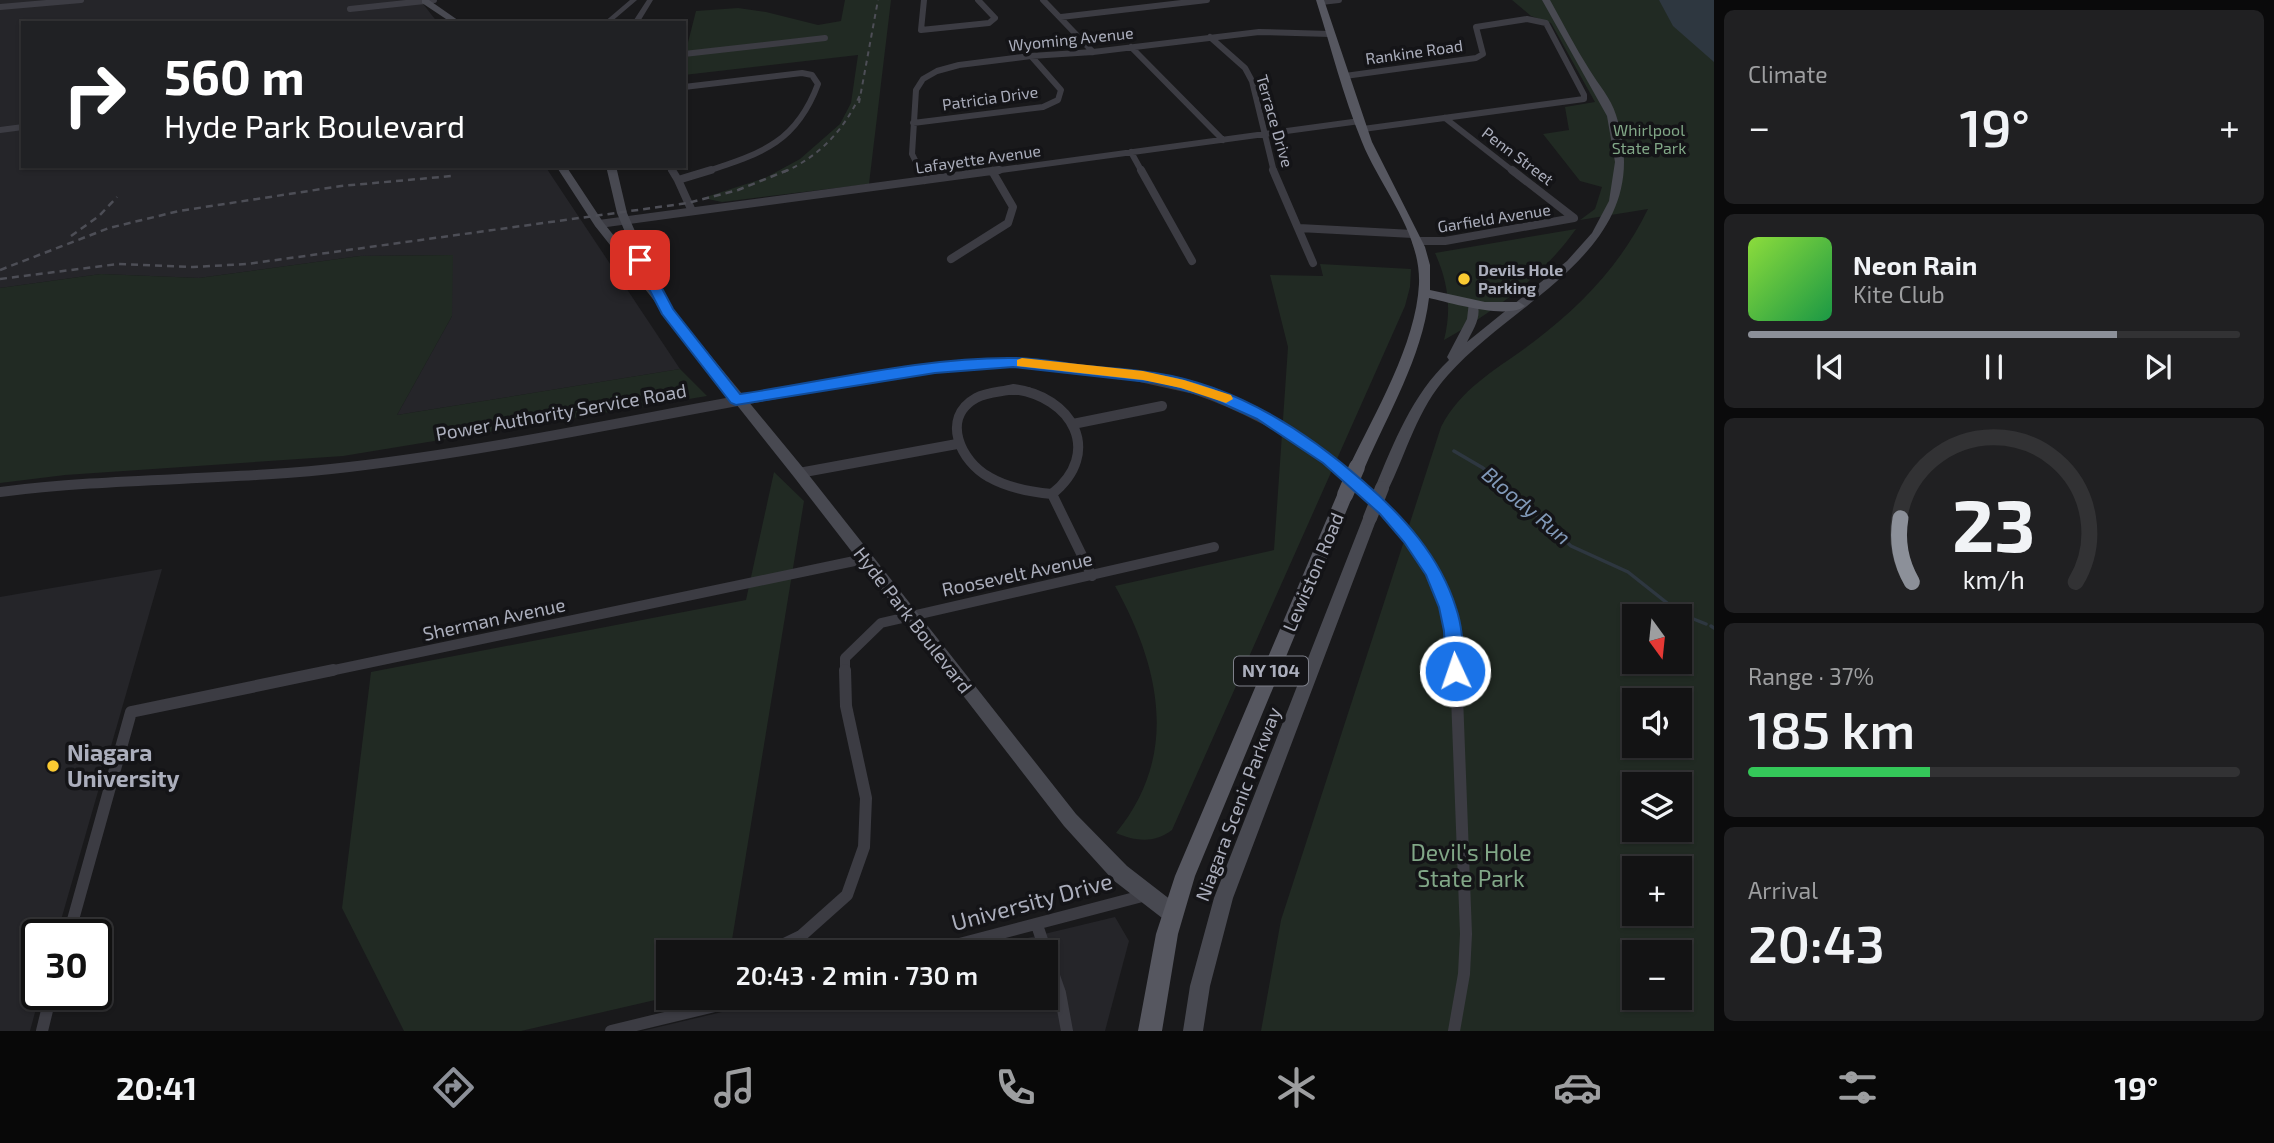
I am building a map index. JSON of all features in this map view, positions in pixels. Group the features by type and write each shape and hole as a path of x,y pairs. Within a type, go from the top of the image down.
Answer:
{"main road":[{"path":"425,0 441,21"},
{"path":"425,0 455,21"},
{"name":"Niagara Scenic Parkway","path":"1193,1031 1208,950 1225,889 1411,418 1449,365 1577,260 1595,239 1610,211 1621,175 1611,113 1546,0"},
{"name":"Lewiston Road","path":"1150,1031 1173,914 1196,846 1411,341 1424,292 1424,264 1361,125 1321,1"},
{"name":"Hyde Park Boulevard","path":"562,168 599,224 736,400 799,473 1086,838 1120,873 1173,914"},
{"name":"Hyde Park Boulevard","path":"612,168 625,220 640,260 667,311"},
{"path":"1424,292 1473,304 1505,308 1519,306"},
{"path":"1449,365 1471,322 1473,304"}],"street":[{"path":"0,7 81,0"},
{"path":"350,9 434,0"},
{"path":"608,21 634,0"},
{"path":"636,21 650,0"},
{"path":"925,0 920,30 989,23 995,18 978,0"},
{"path":"1043,0 1093,52"},
{"path":"1061,17 1208,0"},
{"path":"1321,1 1339,0"},
{"name":"Rankine Road","path":"1345,76 1476,58 1483,54 1484,49 1476,27 1534,19 1546,23 1579,85"},
{"name":"Wyoming Avenue","path":"925,180 912,154 916,90 923,79 937,71 959,65 1031,56 1093,52 1259,32 1330,34"},
{"path":"686,54 825,37"},
{"name":"Terrace Drive","path":"1210,37 1245,68 1252,81 1274,172 1313,263"},
{"path":"1131,47 1223,140"},
{"name":"Patricia Drive","path":"913,123 1043,107 1058,100 1061,90 1031,56"},
{"path":"678,180 759,152 778,139 798,125 818,84 812,75 802,73 686,87"},
{"name":"Lafayette Avenue","path":"599,224 1264,134 1445,118 1584,99 1579,85"},
{"name":"Penn Street","path":"1445,118 1574,217"},
{"path":"0,130 21,127"},
{"path":"1131,152 1192,261"},
{"path":"671,168 692,211"},
{"path":"951,260 1008,223 1013,207 992,171"},
{"name":"Garfield Avenue","path":"1298,228 1445,242 1571,221 1574,217"},
{"name":"Power Authority Service Road","path":"0,492 106,480 283,473 363,466 736,400 935,368 992,362 1136,374 1197,388 1262,415 1318,451 1374,499 1402,528 1426,560 1444,595 1453,631 1466,934 1464,974 1454,1031"},
{"path":"1013,389 1035,393 1061,408 1073,424 1079,445 1076,468 1052,494 1013,489 994,481 975,468 957,444 957,425 962,407 979,396 1013,389"},
{"path":"1073,424 1162,406"},
{"path":"799,473 957,444"},
{"path":"1052,494 1092,576"},
{"name":"Roosevelt Avenue","path":"793,940 801,936 846,895 864,847 866,798 846,706 845,657 881,623 1214,547"},
{"name":"Sherman Avenue","path":"73,919 131,712 864,559"},
{"name":"University Drive","path":"977,940 1146,895"},
{"path":"1037,925 1042,940"},
{"path":"1058,987 1067,1031"},
{"path":"42,1031 47,1010"},
{"path":"611,1031 663,1025 710,1010"}],"shaded area":[{"path":"0,0 420,0 436,21 21,21 21,168 546,168 680,369 397,415 452,316 452,255 360,256 199,278 101,274 0,288"},
{"path":"1659,0 1714,0 1714,62 1673,26"},
{"name":"Niagara University","path":"162,569 61,919 21,919 21,1010 36,1010 30,1031 0,1031 0,597"},
{"path":"1115,917 1129,941 1105,1031 642,1031 730,1010 1058,1010 1058,940 1019,940"}],"green space":[{"path":"845,0 891,0 869,184 722,202 703,198 765,178 800,159 840,124 851,103 858,55 686,75 686,50 696,11 738,8 818,25 841,21"},
{"name":"Devil's Hole State Park","path":"1512,0 1661,0 1714,61 1714,1031 1261,1031 1281,920 1441,427 1471,388 1553,327 1585,297 1626,247 1648,209 1580,220 1595,209 1602,187 1580,181 1543,134 1569,130 1565,107 1595,102 1551,23 1531,16"},
{"path":"1576,229 1533,278 1481,317 1444,340 1448,317 1447,296 1435,253"},
{"path":"453,255 452,316 397,415 680,369 707,396 343,456 65,475 0,483 0,288 101,274 199,278 360,256"},
{"path":"1320,264 1411,269 1405,306 1172,830 1151,839 1123,836 1116,833 1136,803 1149,773 1156,742 1156,711 1152,679 1143,648 1115,586 1274,550 1288,347 1270,275 1323,276"},
{"path":"774,472 804,501 732,940 656,940 656,1000 521,1031 404,1031 342,908 371,672 746,600"}],"waterway":[{"name":"Bloody Run","path":"1454,451 1483,468 1571,546 1628,572 1681,614 1706,624"}],"railway":[{"path":"859,103 878,0"},
{"path":"784,172 809,158 830,141 860,95"},
{"path":"0,279 118,264 193,267 247,264 688,203 738,190 788,170"},
{"path":"0,270 109,228 179,211 341,186 452,176"},
{"path":"71,236 99,216 117,197"}],"slow traffic":[{"path":"1022,363 1143,375 1184,384 1226,399"}],"place":[{"name":"Devils Hole Parking","path":"1464,279"},
{"name":"Niagara University","path":"53,766"}],"route":[{"path":"640,260 667,311 736,400 964,364 1013,362 1114,371 1157,378 1211,393 1262,415 1295,434 1328,459 1386,510 1410,538 1426,560 1444,595 1453,631 1455,671"}],"park label":[{"name":"Whirlpool State Park","path":"1649,139"}]}
